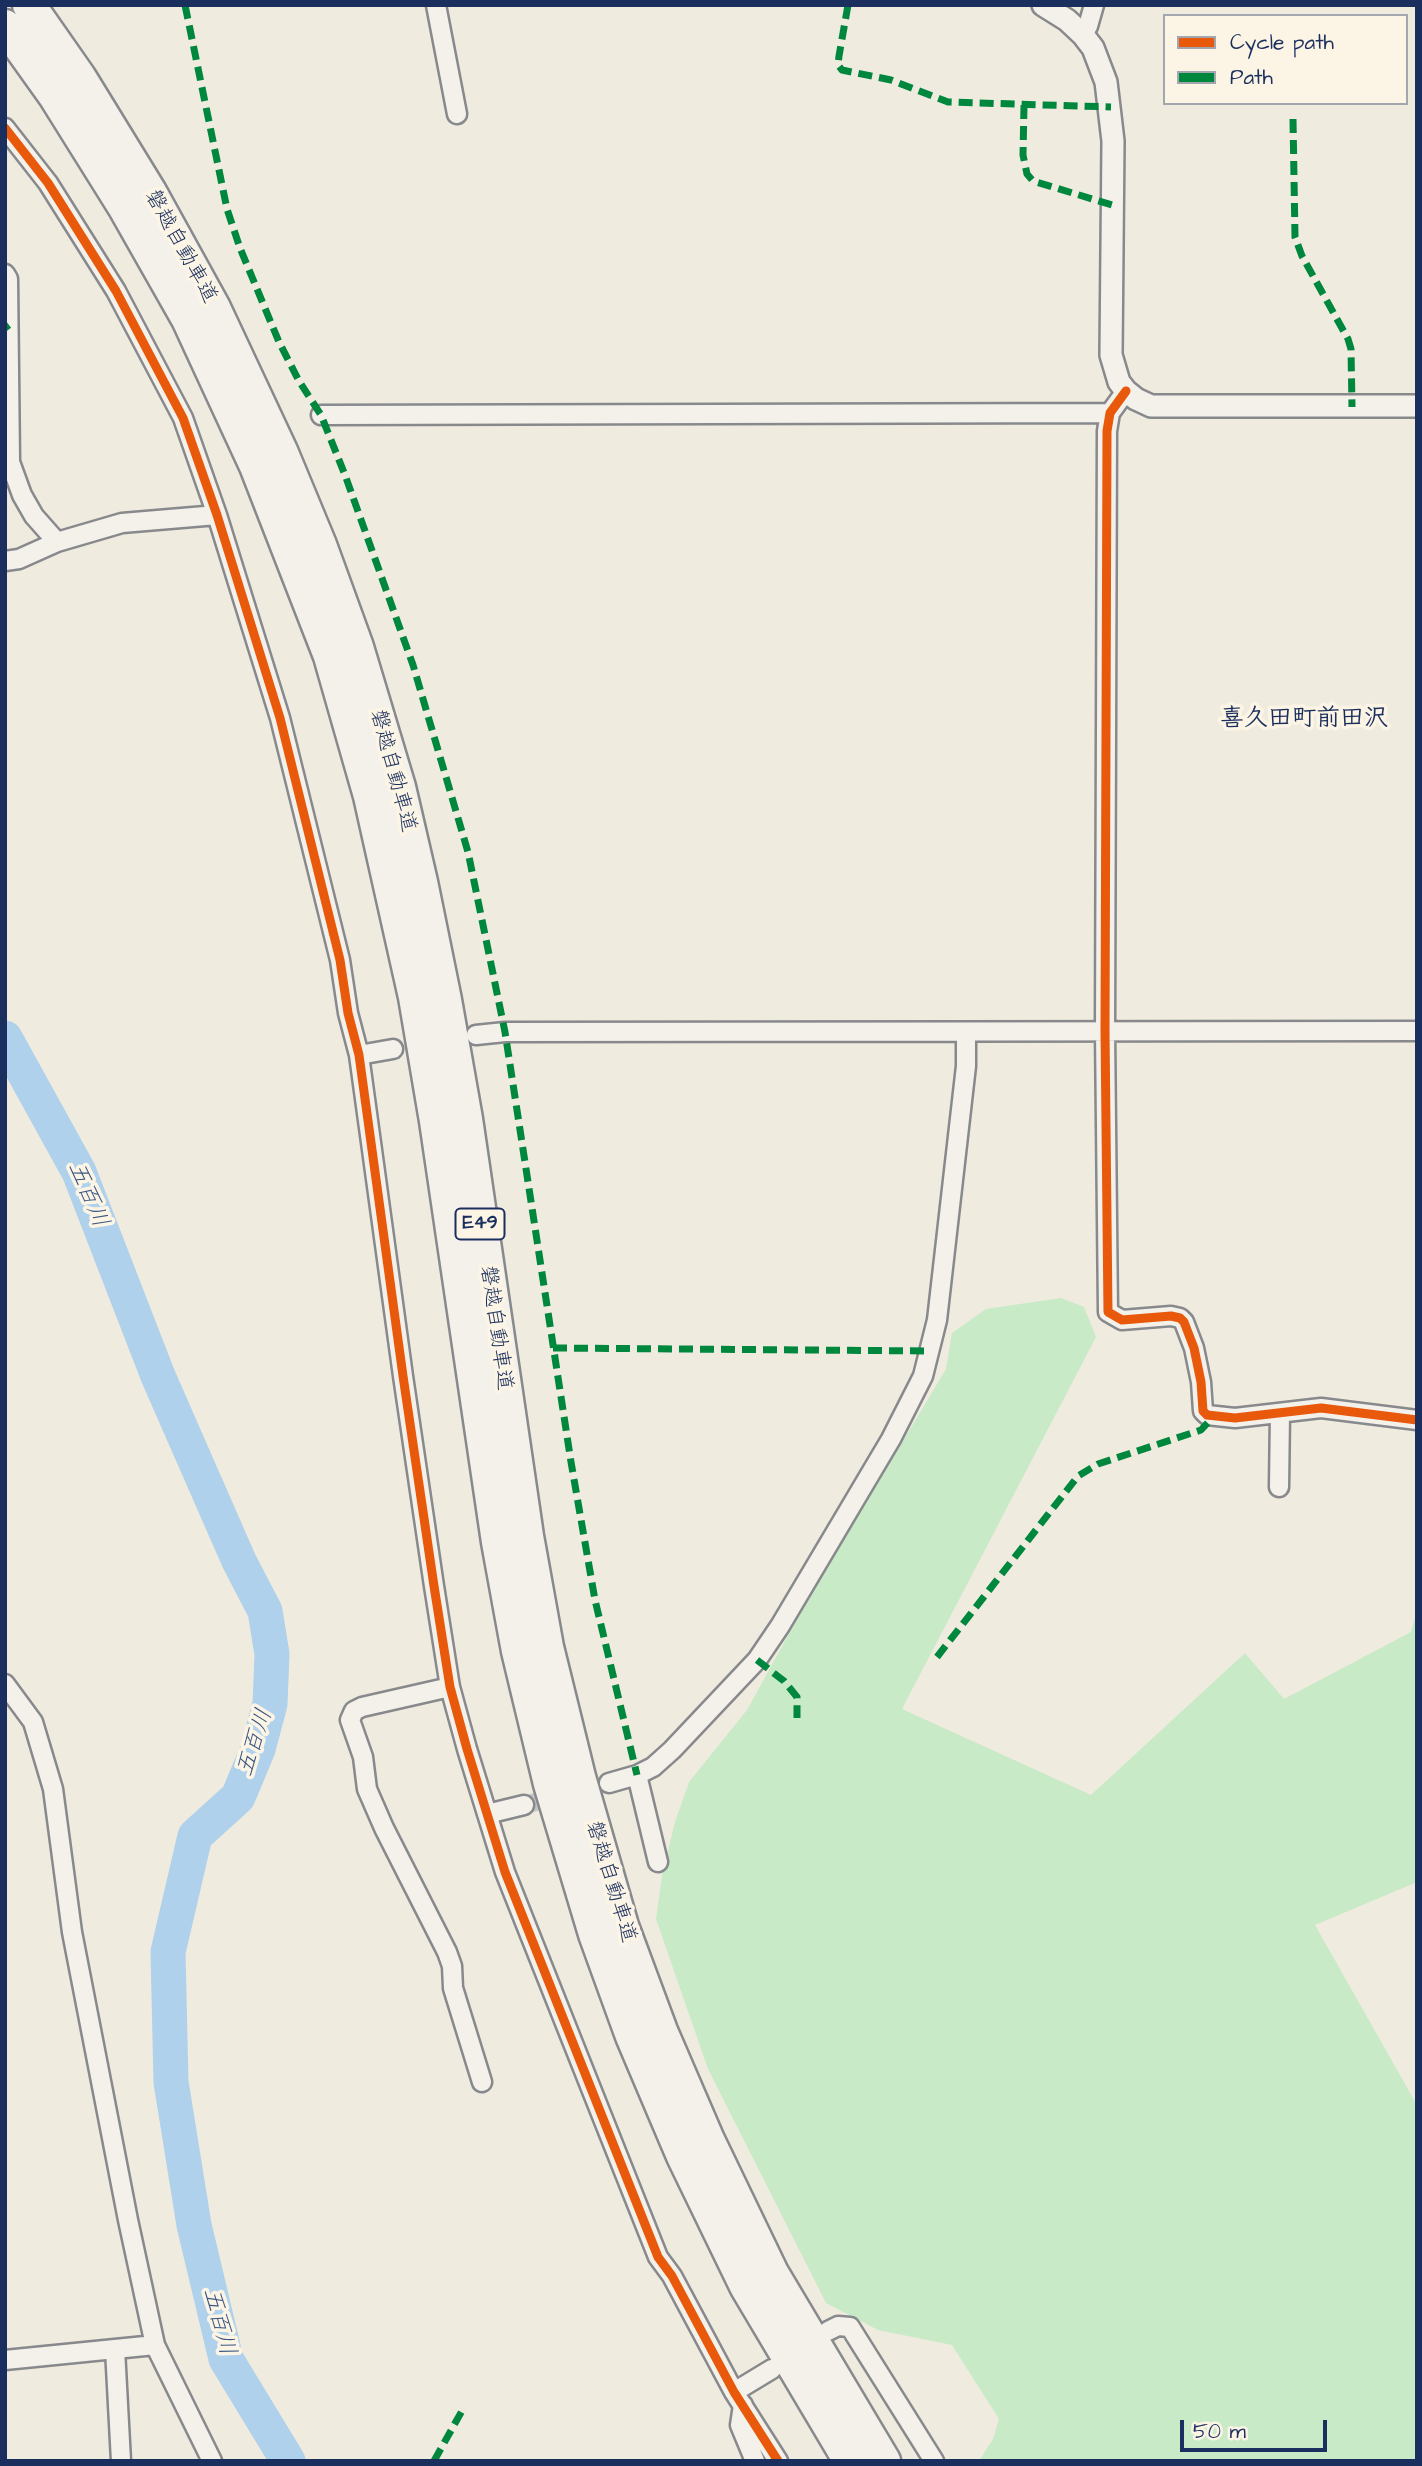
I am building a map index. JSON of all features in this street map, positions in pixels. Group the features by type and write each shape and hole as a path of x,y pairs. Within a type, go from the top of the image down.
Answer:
{"highway":[{"name":"磐越自動車道","path":"29,5 80,78 150,192 214,308 281,451 320,545 357,648 399,787 445,1000 466,1119 527,1536 547,1647 579,1777 622,1926 661,2031 708,2140 772,2273 884,2461"},
{"name":"磐越自動車道","path":"5,26 55,96 125,208 188,319 256,466 330,656 370,796 415,997 438,1134 498,1542 518,1651 550,1784 595,1934 632,2036 683,2156 746,2286 850,2461"}],"street":[{"path":"436,5 457,114"},
{"path":"1043,5 1067,20 1083,34 1093,48 1111,107 1111,355 1119,382 1126,391 1151,406 1417,407"},
{"path":"1083,34 1094,5"},
{"path":"5,128 48,183 116,291 183,418 217,515 280,719 340,960 348,1013 359,1055 403,1376 450,1687 505,1872 658,2257 673,2276 738,2398 778,2461"},
{"path":"5,274 8,279 10,462 22,495 34,516 57,542"},
{"path":"1126,391 1110,413 1107,445 1105,1031 1108,1312 1122,1320 1171,1316 1184,1322 1194,1348 1203,1411 1207,1415 1235,1418 1321,1408 1417,1420"},
{"path":"321,415 1110,413"},
{"path":"5,561 19,559 57,542 122,523 217,515"},
{"path":"476,1035 519,1032 1417,1031"},
{"path":"609,1783 637,1775 653,1766 672,1750 757,1660 891,1439 922,1376 937,1320 966,1066 966,1032"},
{"path":"359,1055 393,1049"},
{"path":"1279,1487 1280,1413"},
{"path":"5,1684 33,1722 53,1789 72,1932 155,2345 212,2461"},
{"path":"450,1687 362,1707 354,1712 350,1720 363,1757 367,1789 375,1809 447,1952 452,1966 453,1988 482,2082"},
{"path":"637,1775 658,1862"},
{"path":"487,1814 524,1805"},
{"path":"828,2331 838,2326 850,2327 934,2461"},
{"path":"5,2360 155,2345"},
{"path":"115,2349 121,2461"},
{"path":"738,2398 772,2369"},
{"path":"738,2398 740,2425 755,2461"}],"green space":[{"path":"1061,1298 1084,1307 1096,1337 902,1709 1091,1795 1245,1653 1284,1699 1411,1632 1417,1610 1417,1882 1315,1925 1417,2105 1417,2461 979,2461 993,2439 999,2419 952,2345 878,2330 826,2303 708,2069 656,1919 662,1876 675,1822 689,1782 747,1710 802,1610 946,1369 952,1333 986,1309"}],"waterway":[{"name":"五百川","path":"5,1038 79,1172 158,1376 239,1561 265,1611 272,1654 270,1704 258,1749 238,1797 195,1836 168,1952 171,2082 194,2225 226,2359 288,2461"}],"tunnel":[{"path":"524,1805 609,1783"}],"marked path":[{"path":"185,5 227,209 240,248 279,342 299,381 321,415 345,475 413,665 468,852 505,1032 571,1462 595,1600 637,1775"},
{"path":"848,5 838,65 842,70 891,80 948,102 1111,107"},
{"path":"1024,105 1023,155 1027,174 1033,181 1112,205"},
{"path":"1293,119 1295,237 1302,256 1348,339 1351,349 1352,407"},
{"path":"5,328 9,325"},
{"path":"553,1348 930,1351"},
{"path":"937,1657 1078,1476 1098,1464 1201,1430 1213,1417"},
{"path":"757,1660 784,1681 797,1697 797,1718"},
{"path":"434,2461 463,2409"}],"cycle path":[{"path":"5,128 48,183 116,291 183,418 217,515 280,718 340,960 348,1013 359,1055 403,1376 450,1687 467,1749 505,1872 658,2257 672,2276 734,2392 778,2461"},
{"path":"1126,391 1110,413 1107,431 1105,1031 1108,1312 1122,1320 1171,1316 1184,1322 1194,1348 1201,1382 1203,1411 1207,1415 1235,1418 1321,1408 1417,1420"}],"district":[{"name":"喜久田町前田沢","path":"1304,720"}]}
